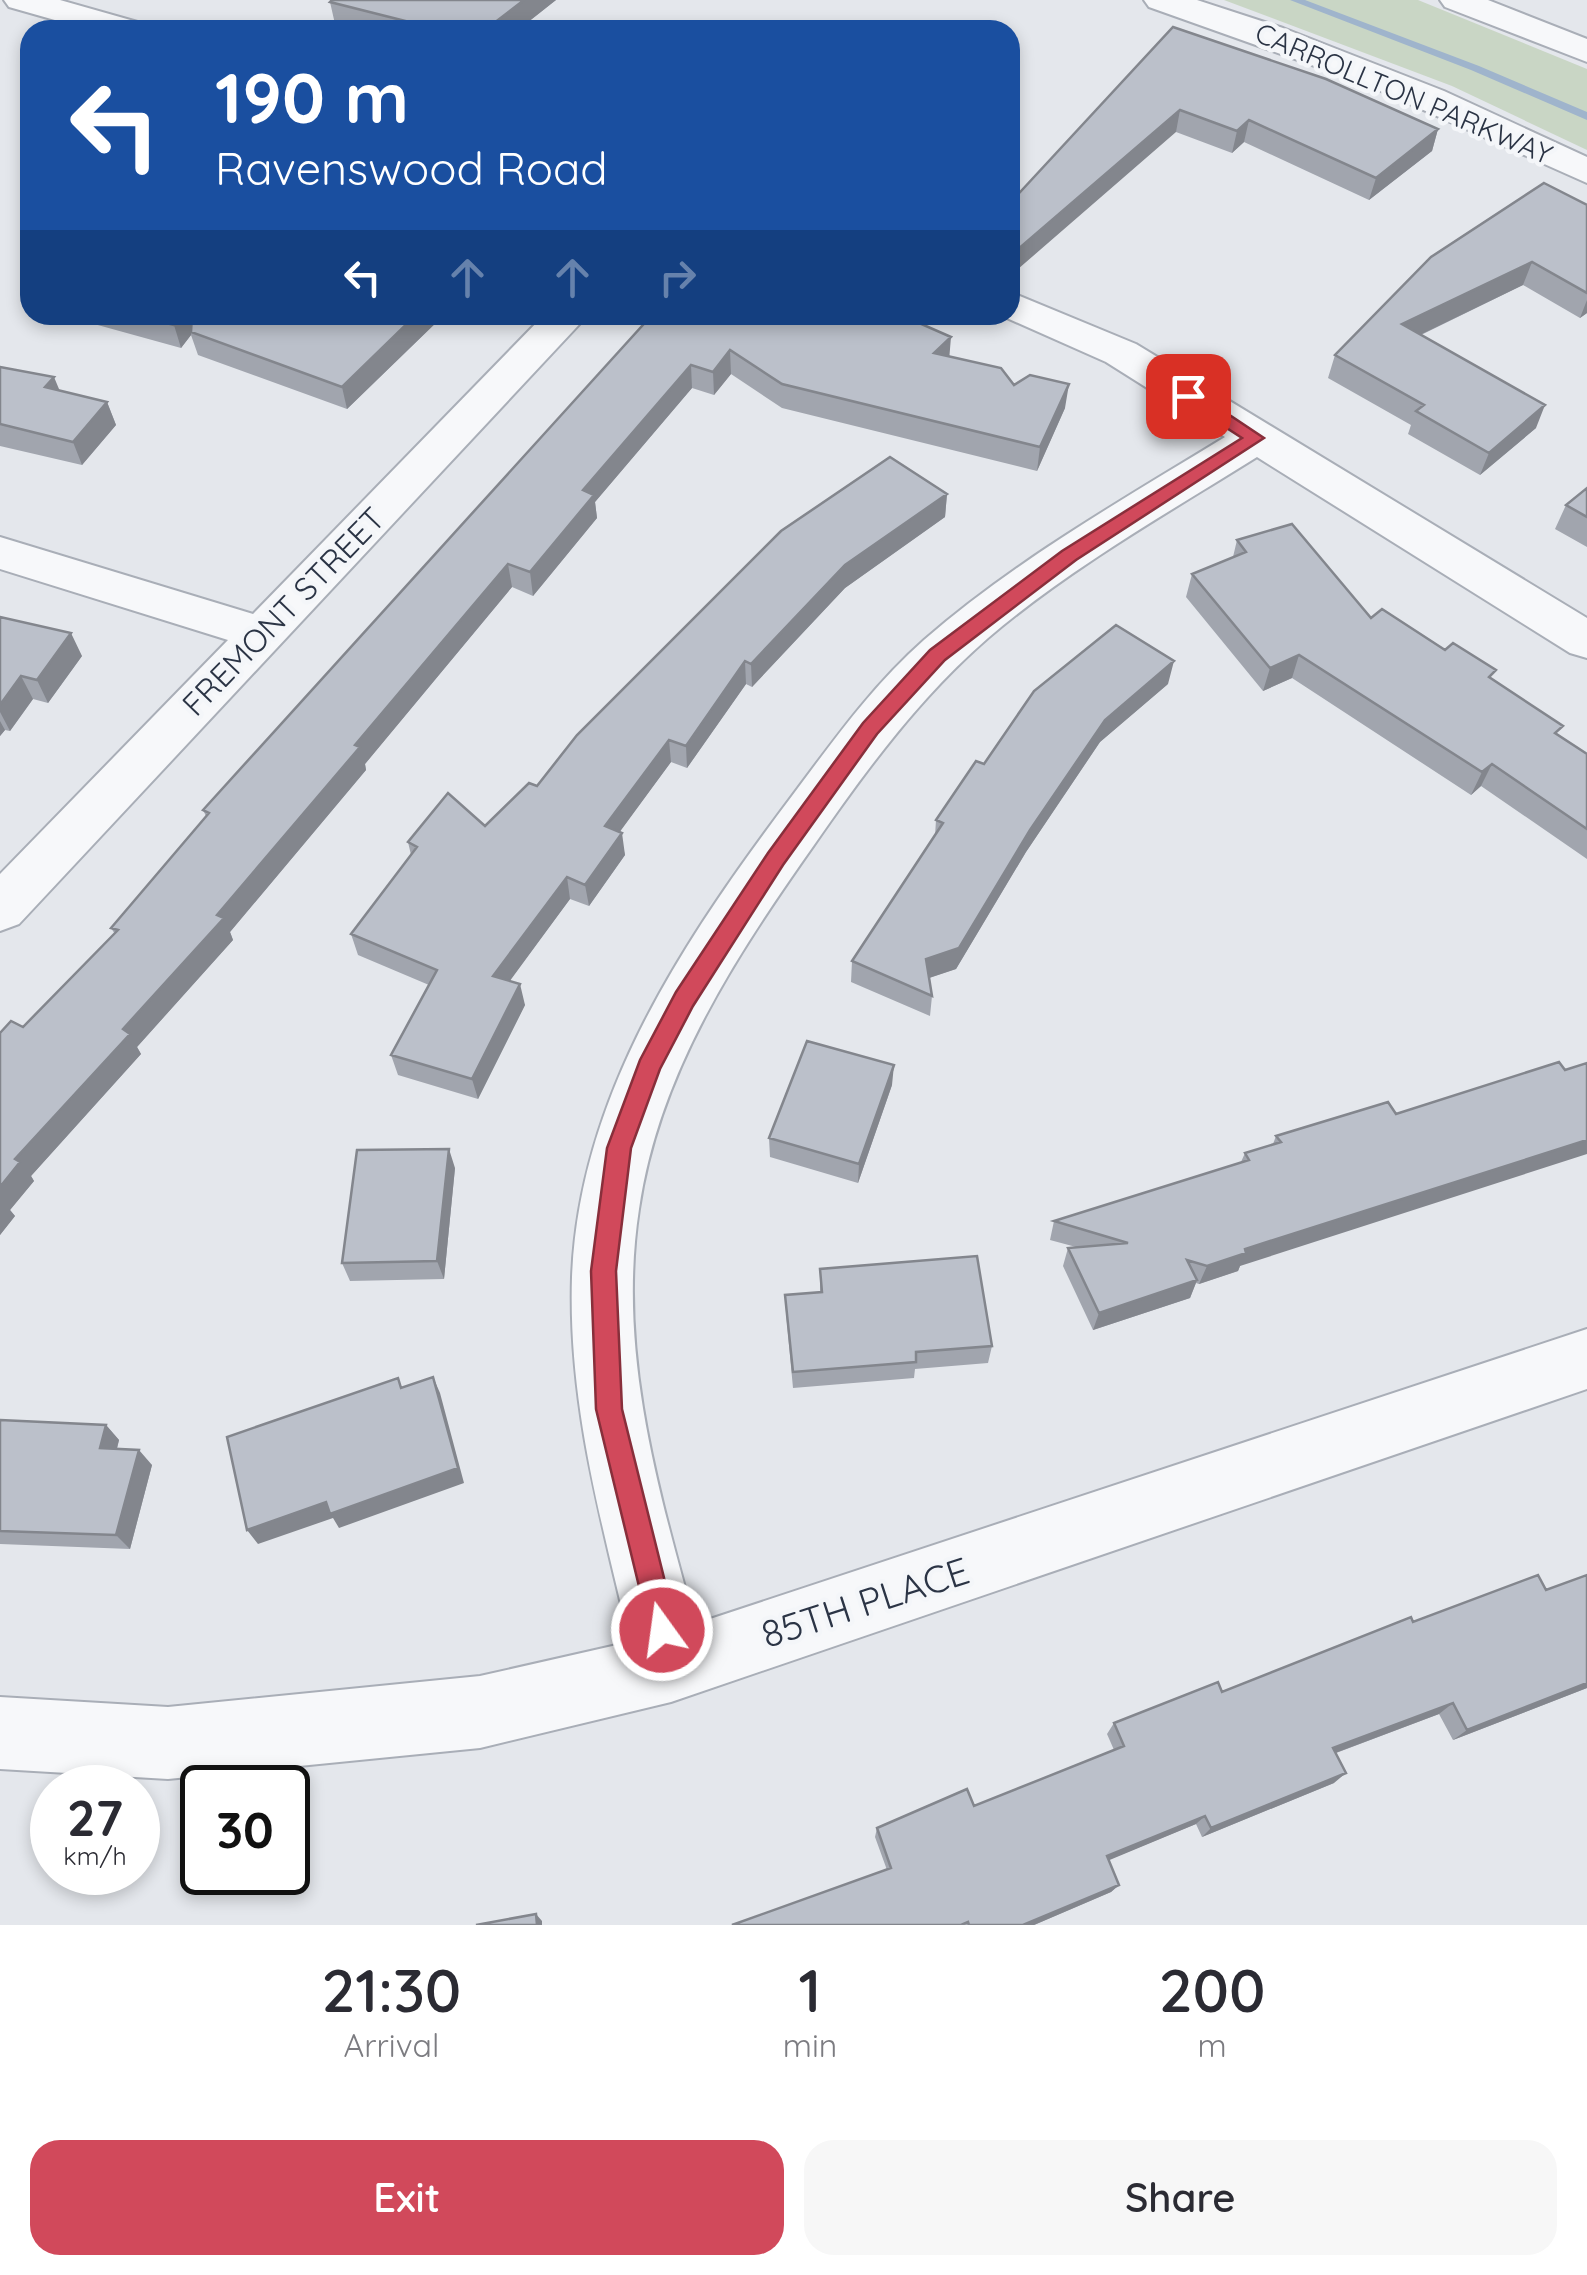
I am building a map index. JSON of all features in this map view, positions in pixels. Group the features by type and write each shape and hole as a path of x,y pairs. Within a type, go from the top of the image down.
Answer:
{"street":[{"path":"21,0 92,20"},
{"name":"CARROLLTON PARKWAY","path":"1162,0 1362,70 1587,172"},
{"path":"1485,4 1587,51"},
{"path":"1020,308 1122,353 1587,642"},
{"name":"FREMONT STREET","path":"0,909 557,325"},
{"path":"671,1667 609,1409 603,1271 619,1148 648,1068 684,999 776,859 870,728 938,655 1069,556 1255,438"},
{"path":"0,553 261,633"},
{"name":"85TH PLACE","path":"0,1733 168,1743 337,1730 480,1712 671,1667 1587,1360"}],"green space":[{"path":"1224,0 1418,0 1587,69 1587,150 1452,86"}],"building":[{"path":"524,0 498,20 401,20 330,2"},
{"path":"1173,27 1326,79 1438,129 1376,178 1249,120 1237,131 1180,110 1020,247 1020,192"},
{"path":"1544,183 1587,205 1587,293 1532,262 1402,324 1545,405 1489,453 1416,411 1424,405 1335,355 1431,257"},
{"path":"191,325 406,325 342,387 191,332"},
{"path":"643,325 924,325 951,337 934,353 1001,368 1014,385 1030,375 1069,384 1040,447 782,384 730,350 713,372 691,365 583,490 594,495 530,572 508,564 355,745 360,747 217,915 224,918 123,1029 130,1034 15,1159 20,1162 0,1187 0,1033 11,1021 23,1027 118,930 111,928 209,813 203,810"},
{"path":"0,367 54,377 45,387 107,402 73,442 0,424"},
{"path":"890,457 947,494 845,565 751,664 745,661 686,746 669,740 605,826 622,833 585,885 567,877 493,976 520,984 472,1079 391,1055 437,970 351,934 417,847 408,842 448,793 485,826 529,783 537,786 577,735 781,531"},
{"path":"1587,488 1587,517 1566,505"},
{"path":"1292,524 1371,618 1382,609 1445,650 1453,643 1496,670 1489,677 1563,726 1555,733 1587,754 1587,829 1492,764 1482,772 1299,655 1270,668 1192,574 1246,552 1237,540"},
{"path":"0,617 71,633 37,680 21,676 0,705"},
{"path":"1116,625 1174,661 1105,720 1030,830 959,948 926,959 932,996 852,961 943,823 936,820 976,761 984,764 1034,691"},
{"path":"807,1041 894,1065 859,1164 769,1138"},
{"path":"1559,1062 1565,1070 1587,1063 1587,1140 1245,1249 1246,1253 1207,1266 1187,1260 1197,1280 1099,1313 1068,1248 1128,1243 1054,1221 1249,1160 1245,1153 1281,1142 1276,1136 1388,1102 1396,1114"},
{"path":"449,1149 437,1261 342,1263 357,1150"},
{"path":"977,1256 992,1346 916,1352 916,1362 793,1372 785,1295 822,1292 820,1269"},
{"path":"433,1377 458,1468 330,1514 326,1502 247,1530 227,1437 398,1378 401,1388"},
{"path":"0,1420 106,1425 100,1448 139,1450 116,1535 0,1531"},
{"path":"1538,1575 1546,1590 1587,1575 1587,1683 1467,1730 1453,1703 1333,1748 1346,1773 1211,1828 1205,1816 1107,1856 1119,1885 1023,1925 732,1925 891,1868 877,1828 967,1789 974,1806 1124,1746 1114,1723 1218,1682 1222,1692 1411,1617 1413,1622"},
{"path":"536,1914 537,1925 476,1925"}],"waterway":[{"path":"1295,0 1475,68 1587,116"}],"route":[{"path":"662,1630 609,1409 603,1271 619,1148 648,1068 684,999 776,859 870,728 938,655 1069,556 1255,438 1188,396"}]}
